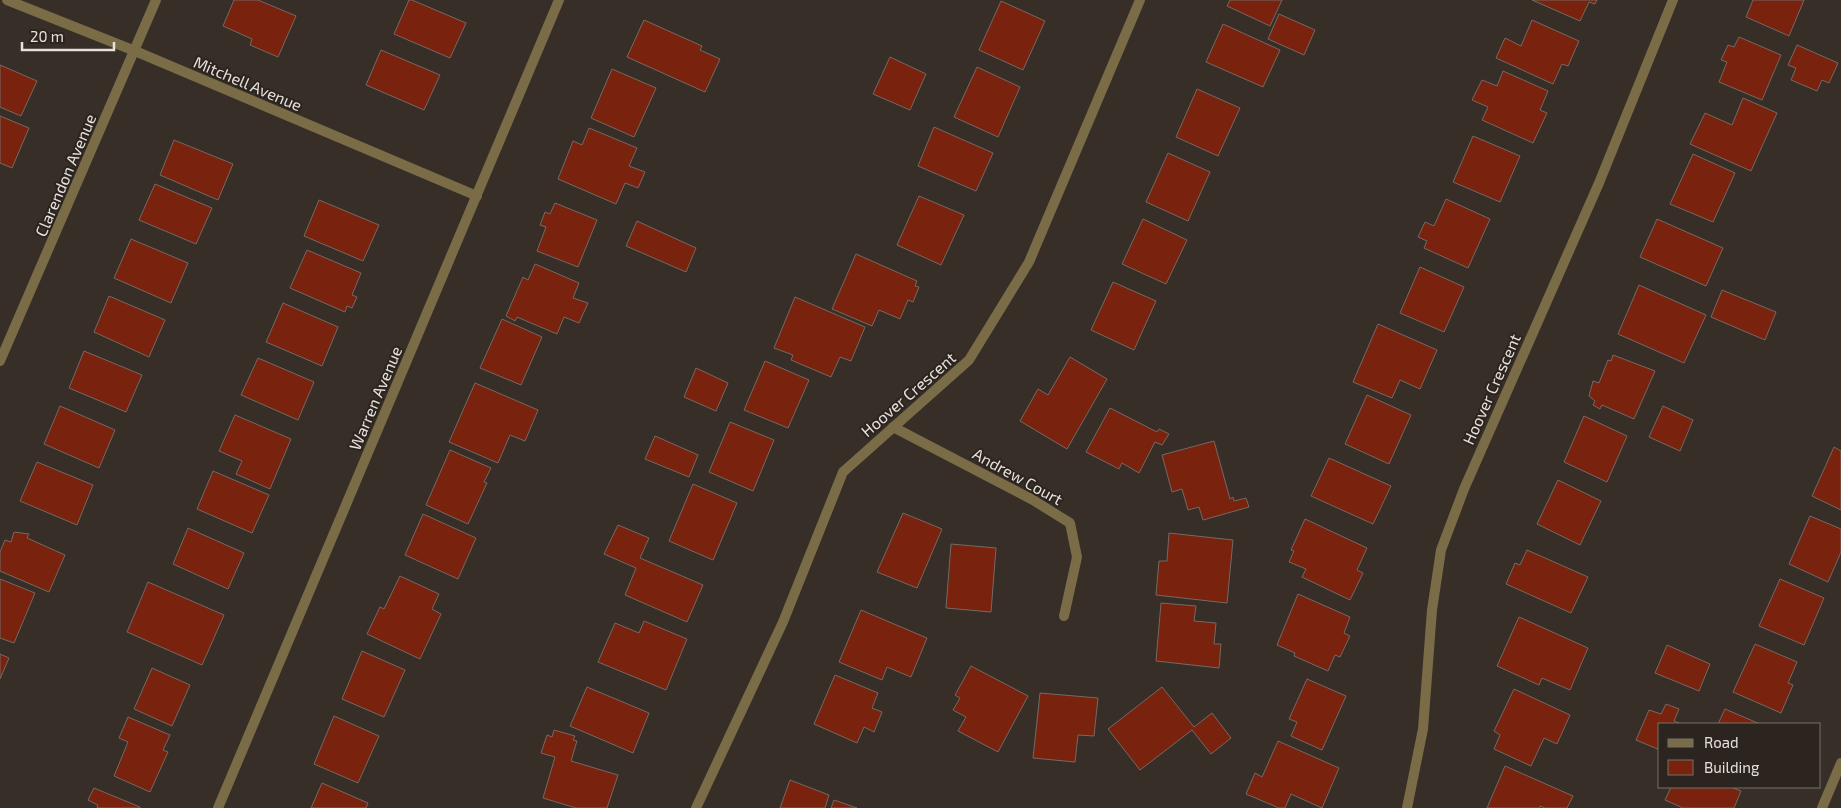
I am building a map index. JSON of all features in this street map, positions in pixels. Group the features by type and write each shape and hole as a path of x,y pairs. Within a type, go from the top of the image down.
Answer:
{"street":[{"name":"Mitchell Avenue","path":"7,0 135,51 477,196"},
{"name":"Clarendon Avenue","path":"0,361 156,0"},
{"name":"Warren Avenue","path":"218,808 559,0"},
{"name":"Hoover Crescent","path":"696,808 783,622 843,472 969,360 1029,262 1140,0"},
{"name":"Hoover Crescent","path":"1407,808 1423,729 1432,610 1440,550 1464,489 1599,182 1673,0"},
{"name":"Andrew Court","path":"893,427 1034,500 1070,523 1077,557 1064,616"},
{"path":"1822,808 1841,762"}],"building":[{"path":"234,0 258,0 296,16 278,57 250,45 252,39 223,26"},
{"path":"409,0 466,23 450,58 394,34"},
{"path":"1230,0 1282,0 1270,26 1227,6"},
{"path":"1532,0 1597,0 1595,4 1589,2 1580,21"},
{"path":"1753,0 1804,0 1789,36 1746,17"},
{"path":"1001,1 1045,21 1023,70 979,50"},
{"path":"1279,14 1315,30 1304,55 1268,39"},
{"path":"644,20 702,46 700,50 720,59 705,92 627,57"},
{"path":"1532,20 1579,41 1568,66 1562,64 1553,84 1496,58 1505,38 1521,46"},
{"path":"1223,24 1280,50 1263,87 1206,62"},
{"path":"1739,37 1781,55 1762,100 1719,82 1727,62 1721,60 1728,45 1734,47"},
{"path":"1797,45 1838,63 1829,83 1822,80 1817,91 1791,80 1796,68 1788,65"},
{"path":"381,50 440,75 424,110 366,85"},
{"path":"890,57 926,74 910,110 873,94"},
{"path":"0,65 37,81 21,116 0,107"},
{"path":"977,67 1020,87 998,137 954,117"},
{"path":"612,69 656,88 634,137 591,118"},
{"path":"1503,71 1548,91 1540,110 1547,113 1533,143 1482,120 1488,107 1472,100 1482,80 1497,86"},
{"path":"1197,89 1240,108 1218,156 1176,137"},
{"path":"1743,98 1777,113 1751,171 1690,144 1705,113 1732,125"},
{"path":"0,116 29,128 12,168 0,163"},
{"path":"934,127 993,153 976,191 918,166"},
{"path":"589,128 637,148 629,166 645,172 638,188 625,183 616,204 558,179 573,141 582,145"},
{"path":"1473,136 1520,156 1500,202 1453,182"},
{"path":"174,140 233,164 218,200 160,175"},
{"path":"1168,153 1210,172 1188,221 1146,202"},
{"path":"1693,154 1735,173 1713,222 1670,204"},
{"path":"155,184 212,208 196,244 139,220"},
{"path":"919,196 964,215 941,265 897,245"},
{"path":"1446,199 1490,219 1468,268 1424,248 1427,241 1418,237 1425,222 1434,226"},
{"path":"319,200 379,225 363,261 304,236"},
{"path":"555,203 597,220 578,267 537,251 546,227 540,225 545,212 550,214"},
{"path":"1143,219 1187,240 1166,284 1122,264"},
{"path":"1657,219 1723,248 1706,286 1640,257"},
{"path":"637,221 696,248 686,272 626,246"},
{"path":"131,239 188,263 171,303 114,278"},
{"path":"307,250 361,273 352,295 357,297 352,308 347,306 345,312 290,288"},
{"path":"856,254 917,281 915,286 919,287 913,302 908,300 900,319 879,310 872,326 832,309"},
{"path":"535,264 579,283 573,298 588,303 579,323 564,317 557,334 517,317 515,321 506,316 523,277 528,280"},
{"path":"1420,267 1464,287 1444,332 1400,313"},
{"path":"1113,282 1156,301 1134,350 1091,330"},
{"path":"1639,285 1706,315 1684,363 1618,334"},
{"path":"1722,290 1776,312 1765,340 1711,317"},
{"path":"109,296 165,320 149,357 94,332"},
{"path":"795,297 865,327 851,361 840,357 831,377 791,360 793,355 774,348"},
{"path":"283,303 338,327 322,366 266,342"},
{"path":"502,319 542,337 521,385 480,368"},
{"path":"1378,324 1437,350 1420,389 1400,380 1392,398 1353,382"},
{"path":"84,351 142,375 126,412 69,388"},
{"path":"1613,355 1655,371 1634,419 1602,405 1600,409 1593,405 1595,401 1589,396 1593,381 1599,383 1608,360 1611,361"},
{"path":"1070,357 1107,379 1067,449 1020,421 1038,389 1048,395"},
{"path":"258,358 314,382 298,420 241,395"},
{"path":"765,361 809,380 788,428 744,410"},
{"path":"696,368 728,383 716,411 684,397"},
{"path":"475,383 538,410 525,441 510,435 498,463 449,442"},
{"path":"1367,395 1411,415 1389,464 1345,444"},
{"path":"60,406 115,430 99,468 44,444"},
{"path":"1663,406 1693,420 1680,451 1649,437"},
{"path":"1110,408 1157,432 1159,429 1169,434 1162,445 1155,442 1139,473 1122,463 1119,469 1086,452"},
{"path":"235,415 291,439 270,489 236,474 242,461 219,451"},
{"path":"1584,416 1627,436 1607,482 1564,462"},
{"path":"730,422 774,440 753,491 709,472"},
{"path":"655,436 698,455 689,477 645,459"},
{"path":"1214,441 1230,499 1233,497 1234,501 1246,498 1249,507 1203,520 1199,507 1188,510 1182,489 1172,492 1162,455"},
{"path":"1834,447 1841,451 1841,510 1812,496"},
{"path":"450,450 491,468 484,482 487,483 468,524 426,505"},
{"path":"1329,458 1391,486 1373,524 1311,496"},
{"path":"37,462 93,485 77,525 20,501"},
{"path":"213,471 269,495 252,533 197,509"},
{"path":"1558,480 1601,501 1580,545 1537,524"},
{"path":"693,484 737,503 713,560 669,541"},
{"path":"903,513 942,529 917,588 877,572"},
{"path":"423,514 476,538 458,579 405,555"},
{"path":"1810,516 1841,529 1841,552 1828,582 1789,564"},
{"path":"1305,519 1367,548 1357,570 1363,573 1350,600 1302,577 1306,569 1289,562 1294,551 1291,550"},
{"path":"618,525 649,538 640,558 703,585 687,622 625,595 636,568 604,554"},
{"path":"188,528 244,553 228,589 173,564"},
{"path":"14,532 29,534 27,538 65,555 49,592 0,571 0,552 5,540 11,542"},
{"path":"1169,533 1233,540 1227,603 1156,595 1159,561 1167,561"},
{"path":"951,544 996,548 991,612 946,608"},
{"path":"1527,550 1588,577 1571,613 1506,584 1515,563 1520,565"},
{"path":"400,576 439,594 432,609 441,614 420,659 367,634 380,607 384,609"},
{"path":"0,579 35,593 14,643 0,638"},
{"path":"1780,579 1824,598 1804,645 1759,626"},
{"path":"148,582 224,615 202,665 127,632"},
{"path":"1298,594 1350,617 1344,633 1350,636 1340,657 1335,655 1328,671 1294,656 1295,653 1277,645"},
{"path":"1161,603 1196,606 1194,621 1216,623 1214,644 1221,644 1219,668 1156,661"},
{"path":"861,610 927,638 911,677 887,667 882,680 839,662"},
{"path":"1519,617 1588,648 1570,690 1542,678 1539,685 1497,666"},
{"path":"644,621 687,639 666,690 598,662 615,623 639,633"},
{"path":"1755,644 1797,662 1788,683 1793,685 1781,713 1733,692"},
{"path":"1667,645 1710,664 1699,691 1655,673"},
{"path":"362,651 405,670 384,717 342,699"},
{"path":"0,654 9,658 0,679"},
{"path":"971,666 1028,696 998,752 958,731 966,717 953,710 960,698 955,695"},
{"path":"152,668 190,685 172,726 134,709"},
{"path":"835,675 878,693 872,708 882,712 874,732 864,727 857,743 814,724"},
{"path":"1307,679 1346,696 1322,750 1291,736 1297,722 1289,719"},
{"path":"587,687 649,713 633,753 570,726"},
{"path":"1162,687 1194,727 1212,713 1231,738 1211,754 1192,730 1140,770 1108,729"},
{"path":"1514,689 1570,715 1557,744 1544,738 1531,766 1494,749 1500,735 1494,731"},
{"path":"1040,693 1098,698 1094,736 1078,735 1075,762 1033,758"},
{"path":"1666,704 1679,709 1674,721 1679,723 1658,723 1658,749 1636,740 1649,710 1661,714"},
{"path":"1725,709 1758,723 1718,723"},
{"path":"334,716 379,736 358,783 314,764"},
{"path":"128,717 170,735 163,750 168,752 150,792 114,776 128,742 119,738"},
{"path":"554,730 575,736 573,740 577,741 571,761 618,775 607,808 576,808 543,798 555,757 541,753 547,735 552,737"},
{"path":"1278,741 1339,768 1322,808 1291,794 1285,808 1279,808 1246,794 1255,773 1262,777"},
{"path":"1505,766 1573,796 1567,808 1545,808 1540,806 1540,808 1487,808"},
{"path":"790,780 829,795 825,808 780,808"},
{"path":"322,783 368,803 366,808 311,808"},
{"path":"94,788 140,808 97,808 98,805 88,800"},
{"path":"1671,788 1734,788 1741,791 1734,808 1683,808 1665,800"},
{"path":"834,800 857,808 831,808"}]}
